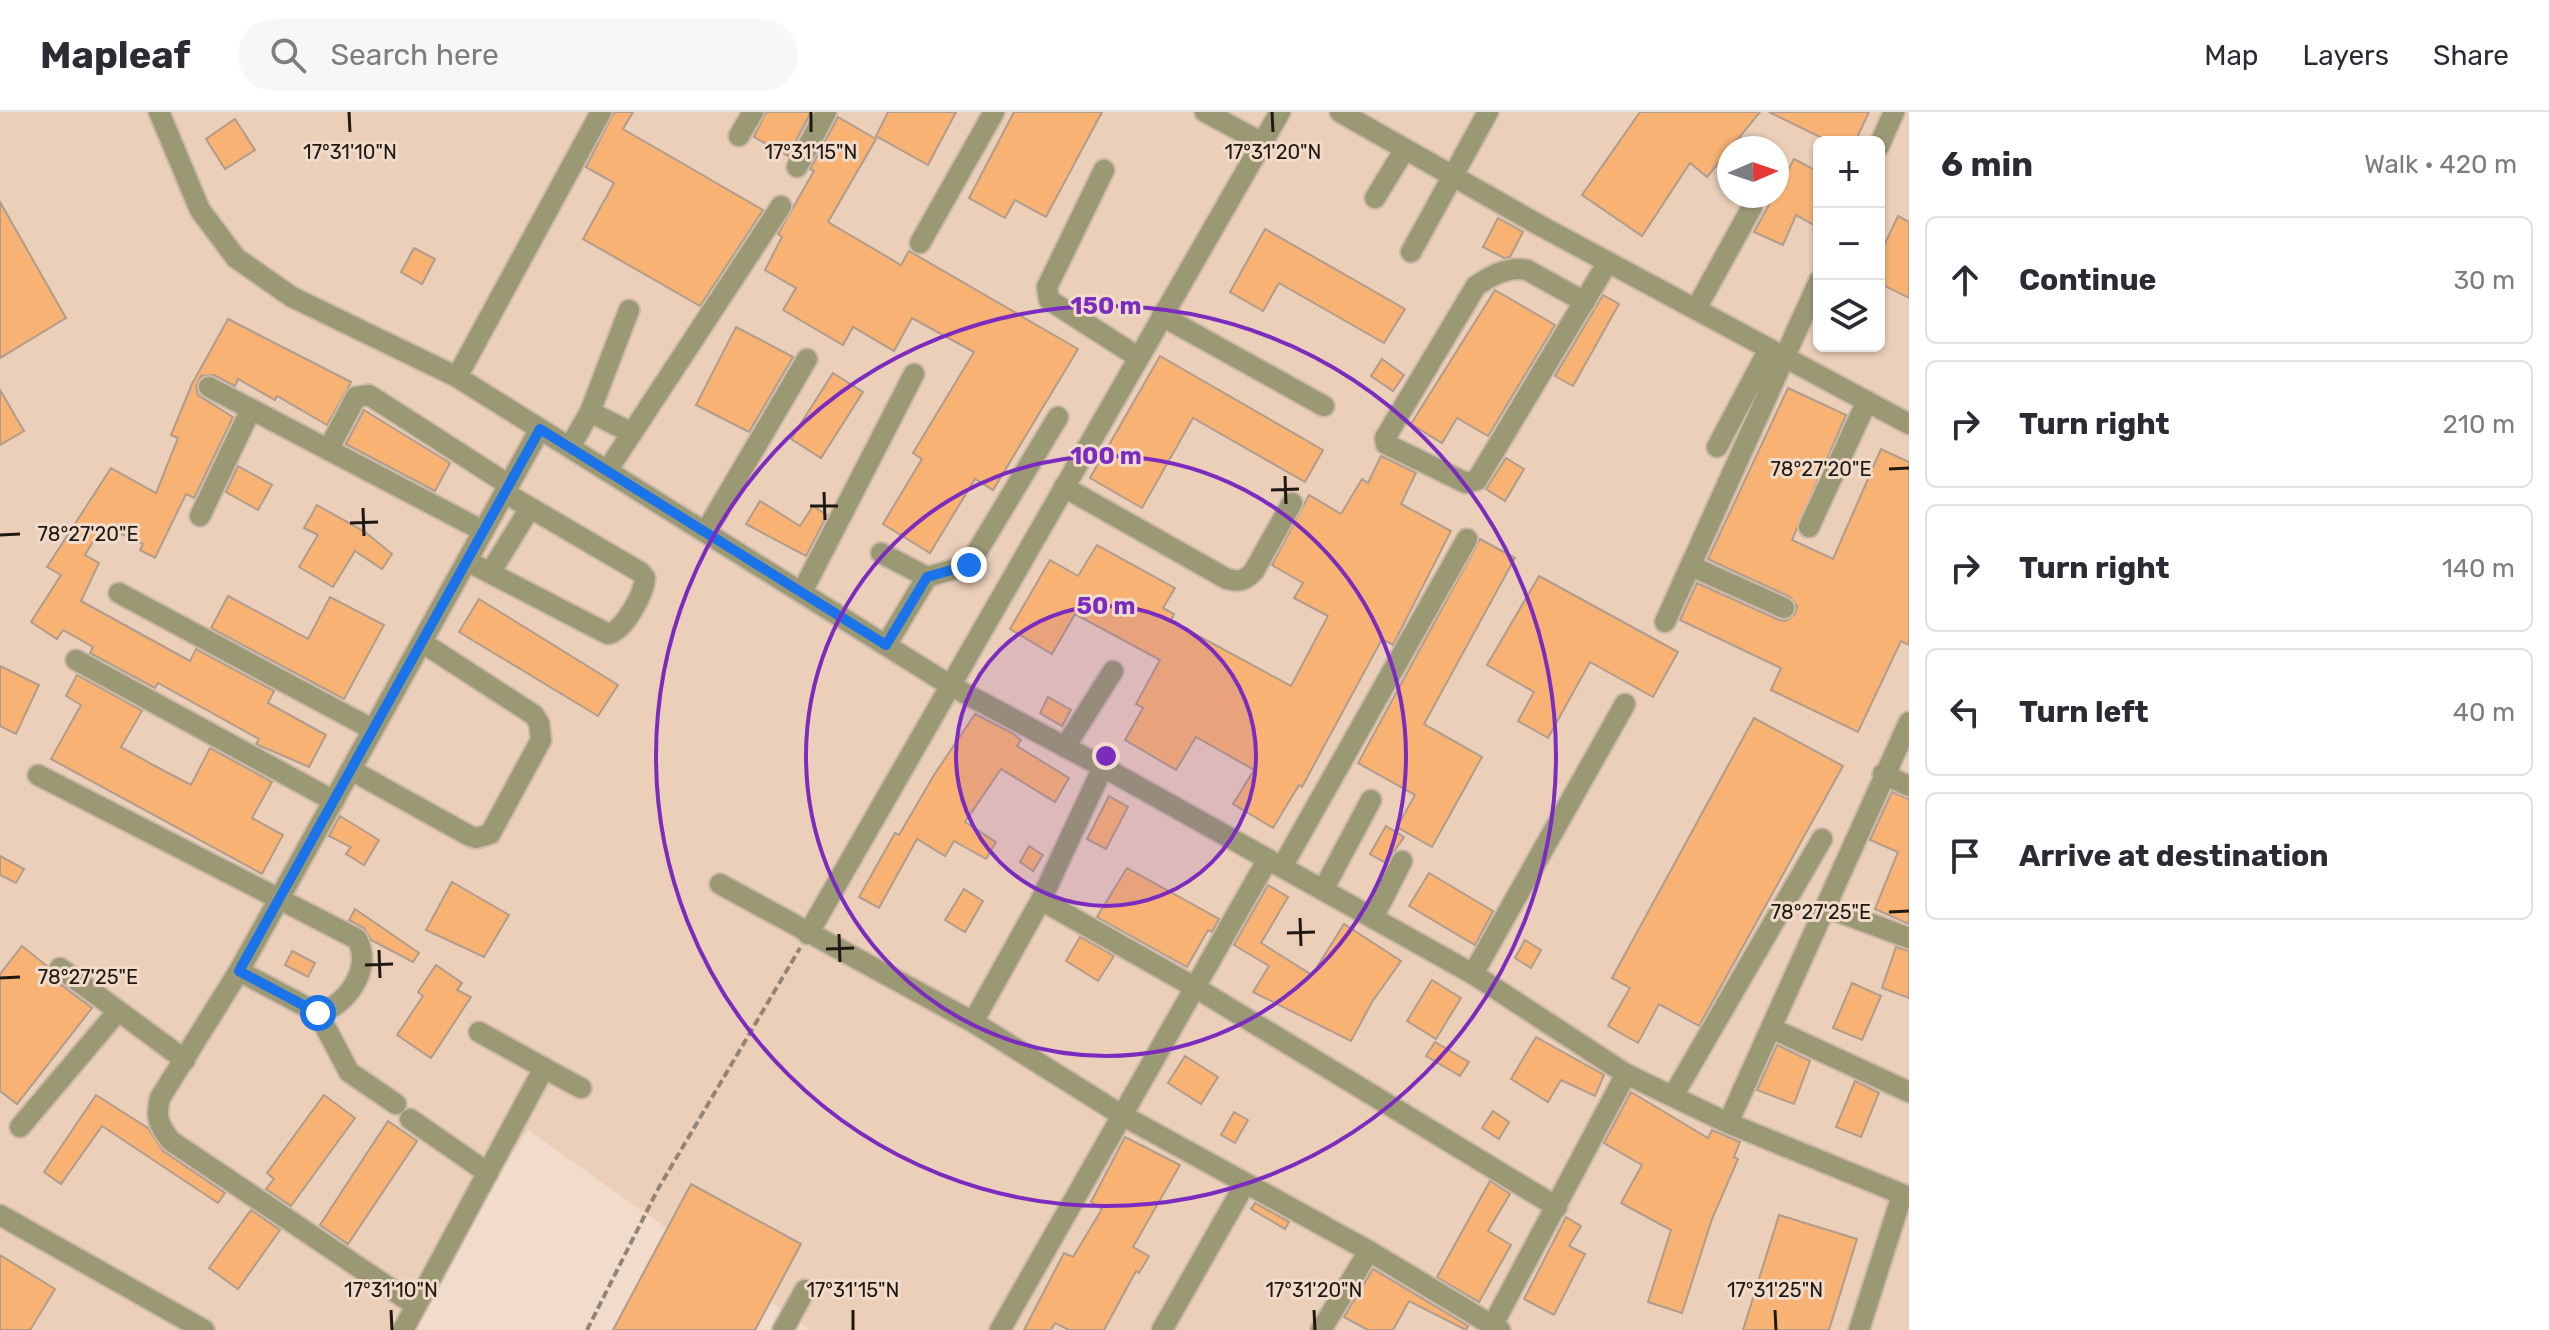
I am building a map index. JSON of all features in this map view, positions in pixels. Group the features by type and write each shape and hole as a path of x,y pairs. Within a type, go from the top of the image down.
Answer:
{"street":[{"path":"159,112 200,210 236,258 292,297 457,377 951,686 1103,767 1473,974 1626,1074 1728,1123 1906,1196 1859,1330"},
{"path":"457,377 601,112"},
{"path":"739,136 753,112"},
{"path":"797,167 826,112"},
{"path":"920,243 994,112"},
{"path":"1205,112 1261,142"},
{"path":"808,934 1280,112"},
{"path":"1340,112 1608,262 1909,424"},
{"path":"1883,136 1894,112"},
{"path":"1411,252 1453,176 1480,115"},
{"path":"1375,198 1405,149"},
{"path":"1104,170 1047,287 1047,295 1049,300 1138,357"},
{"path":"607,471 781,206"},
{"path":"1696,309 1751,208"},
{"path":"1585,302 1527,270 1518,268 1487,278 1476,286 1385,438 1386,444 1466,483 1477,480 1585,302 1608,262"},
{"path":"1717,447 1813,291"},
{"path":"570,447 590,412 629,310"},
{"path":"1162,316 1324,406"},
{"path":"1665,622 1691,566 1777,353"},
{"path":"706,531 807,359"},
{"path":"802,592 914,374"},
{"path":"209,387 483,531"},
{"path":"328,450 356,397 369,395 530,508 640,572 645,578 644,587 619,628 608,634 467,561"},
{"path":"1809,527 1867,401"},
{"path":"200,516 251,409"},
{"path":"590,412 632,433"},
{"path":"886,645 927,577 969,565 1058,417"},
{"path":"415,1305 171,1141 160,1127 156,1113 160,1098 239,971 540,429"},
{"path":"1064,487 1238,582 1247,579 1254,571 1292,503"},
{"path":"490,573 530,508"},
{"path":"1000,1330 1120,1114 1275,863 1467,539"},
{"path":"881,553 927,577"},
{"path":"1691,566 1784,608"},
{"path":"119,593 372,729"},
{"path":"351,770 468,835 476,838 490,834 541,740 539,723 534,715 423,643"},
{"path":"76,660 334,801"},
{"path":"1065,747 1113,671"},
{"path":"1473,974 1625,704"},
{"path":"1728,1123 1828,908 1883,774 1909,722"},
{"path":"973,1022 1041,900 1103,767"},
{"path":"1883,774 1909,786"},
{"path":"38,775 357,939 364,959 359,975 332,1010 318,1013"},
{"path":"1323,890 1371,800"},
{"path":"1673,1096 1822,839"},
{"path":"1373,918 1402,861"},
{"path":"720,884 973,1022 1120,1114 1369,1251 1494,1329 1626,1074"},
{"path":"1041,900 1196,988 1557,1207"},
{"path":"1828,908 1909,938"},
{"path":"60,968 185,1060"},
{"path":"239,971 318,1013 349,1072 488,1173"},
{"path":"20,1127 118,1011"},
{"path":"1773,1029 1909,1092"},
{"path":"479,1032 581,1088"},
{"path":"403,1330 544,1068"},
{"path":"1162,1330 1245,1184"},
{"path":"0,1215 204,1330"},
{"path":"1321,1330 1369,1251"},
{"path":"783,1330 805,1290"}],"path":[{"path":"587,1330 658,1189 808,934"}],"shaded area":[{"path":"0,112 1909,112 1909,1330 810,1330 528,1130 395,1330 0,1330"}],"building":[{"path":"614,112 633,112 623,129 763,210 700,306 583,239 614,183 586,167"},
{"path":"766,112 811,112 788,156 754,137"},
{"path":"888,112 956,112 928,165 876,136"},
{"path":"1014,112 1102,112 1046,217 1015,200 1005,218 969,198"},
{"path":"1640,112 1760,112 1740,136 1717,136 1717,165 1707,177 1690,163 1642,236 1582,195"},
{"path":"1769,112 1869,112 1858,136 1818,136"},
{"path":"838,117 876,139 828,222 901,265 909,251 1078,349 993,490 975,479 930,553 883,524 922,459 913,453 974,352 912,318 894,351 853,327 843,345 783,310 796,288 765,270 782,237 778,234 814,171 810,169"},
{"path":"235,119 255,150 225,169 206,139"},
{"path":"1794,159 1813,169 1813,225 1796,215 1783,245 1754,232 1767,208 1789,208 1789,168"},
{"path":"0,202 66,318 0,358"},
{"path":"1898,216 1909,222 1909,298 1885,286 1885,243"},
{"path":"1498,218 1523,232 1510,257 1504,258 1483,247"},
{"path":"1265,229 1405,309 1384,343 1279,283 1263,311 1230,292"},
{"path":"414,248 435,259 422,284 401,272"},
{"path":"1495,290 1555,325 1488,436 1457,418 1442,443 1411,424"},
{"path":"1603,295 1619,304 1573,386 1555,376"},
{"path":"228,319 351,382 349,386 327,425 277,396 275,400 238,379 235,386 214,375 201,376 196,387 198,395 233,417 194,498 186,494 155,558 140,550 143,544 103,525 85,555 99,563 81,601 190,661 196,649 274,691 268,703 326,735 309,767 256,744 259,739 158,683 155,688 90,653 93,647 63,630 57,639 31,622 61,575 47,567 111,468 156,493 178,438 171,435 192,384"},
{"path":"736,327 793,357 749,432 696,405"},
{"path":"1160,356 1323,450 1305,482 1193,418 1142,508 1090,478"},
{"path":"1382,359 1404,375 1393,391 1371,376"},
{"path":"833,373 863,392 821,458 791,439"},
{"path":"1788,388 1846,415 1792,540 1833,559 1881,449 1909,462 1909,645 1901,641 1858,732 1771,690 1781,668 1680,620 1697,583 1779,620 1786,621 1795,614 1797,606 1790,597 1708,559"},
{"path":"0,390 24,431 0,445"},
{"path":"364,410 450,463 435,491 346,444"},
{"path":"1381,456 1416,473 1401,504 1451,531 1393,645 1382,639 1302,787 1299,785 1273,828 1233,804 1254,770 1196,737 1176,770 1125,740 1143,708 1136,704 1160,660 1075,614 1052,654 1010,629 1050,560 1078,576 1097,545 1175,588 1163,608 1174,614 1171,621 1291,686 1328,616 1294,598 1303,583 1272,565 1309,495 1341,514 1362,479 1368,483"},
{"path":"1506,458 1524,469 1505,501 1486,489"},
{"path":"238,466 272,485 258,510 226,492"},
{"path":"760,501 800,526 813,506 827,515 806,556 746,524"},
{"path":"317,505 365,532 392,554 382,569 355,551 333,587 299,567 318,535 304,528"},
{"path":"1480,539 1515,558 1424,724 1482,757 1432,847 1397,827 1415,795 1358,763"},
{"path":"1539,576 1678,652 1653,697 1590,662 1548,738 1518,721 1534,692 1487,665"},
{"path":"228,596 308,639 330,597 384,625 344,699 211,628"},
{"path":"479,599 618,685 598,716 459,632"},
{"path":"0,666 39,685 16,734 0,726"},
{"path":"77,675 142,711 121,747 155,766 191,785 210,748 272,782 252,818 283,835 262,874 51,759 81,705 66,696"},
{"path":"1048,697 1071,710 1062,726 1040,713"},
{"path":"975,714 1012,733 1021,740 1017,746 1069,778 1055,802 1001,769 965,822 996,842 986,859 954,841 945,856 917,839 879,908 859,897 895,833 899,835"},
{"path":"1754,718 1843,766 1699,1026 1659,1004 1638,1043 1608,1026 1630,988 1612,978"},
{"path":"1892,792 1909,799 1909,924 1875,909 1898,852 1870,840"},
{"path":"1109,796 1128,807 1106,849 1087,839"},
{"path":"340,816 379,840 364,865 346,854 351,847 329,836"},
{"path":"1386,826 1404,837 1386,863 1370,854"},
{"path":"1029,846 1043,855 1033,871 1020,862"},
{"path":"0,856 24,869 16,883 0,875"},
{"path":"1127,868 1219,919 1212,932 1208,930 1187,967 1097,917"},
{"path":"1429,873 1493,911 1475,945 1409,906"},
{"path":"452,882 509,915 484,957 426,930"},
{"path":"1268,885 1288,897 1261,943 1312,975 1344,924 1401,961 1372,1002 1351,1041 1253,992 1269,966 1234,945"},
{"path":"964,889 983,901 965,932 945,920"},
{"path":"355,909 419,953 413,962 371,940 364,928 349,920"},
{"path":"1080,937 1114,956 1098,981 1066,961"},
{"path":"1525,940 1541,950 1531,968 1515,958"},
{"path":"22,946 47,966 52,978 92,1008 17,1104 0,1091 0,974"},
{"path":"1896,947 1909,951 1909,998 1882,988"},
{"path":"292,951 315,963 308,977 285,965"},
{"path":"436,965 462,983 457,990 471,997 431,1058 397,1035 423,996 418,992"},
{"path":"1432,980 1461,998 1436,1039 1407,1021"},
{"path":"1852,983 1881,996 1862,1040 1833,1028"},
{"path":"1536,1037 1604,1075 1595,1096 1561,1080 1548,1102 1511,1079"},
{"path":"1435,1042 1469,1062 1460,1076 1426,1056"},
{"path":"1777,1045 1810,1061 1794,1104 1757,1090"},
{"path":"1185,1056 1218,1077 1201,1104 1168,1083"},
{"path":"1855,1081 1879,1093 1861,1137 1836,1127"},
{"path":"1631,1092 1708,1138 1712,1130 1740,1142 1734,1157 1738,1159 1712,1219 1682,1313 1648,1302 1671,1230 1621,1203 1642,1165 1604,1143"},
{"path":"96,1095 148,1128 163,1151 225,1193 218,1203 102,1126 61,1184 44,1172"},
{"path":"324,1095 355,1118 291,1206 266,1189 274,1179 267,1173"},
{"path":"1493,1111 1509,1122 1499,1139 1482,1128"},
{"path":"1234,1112 1248,1120 1235,1143 1221,1135"},
{"path":"388,1121 417,1141 348,1244 320,1225"},
{"path":"1125,1137 1180,1165 1133,1247 1149,1256 1139,1273 1136,1271 1104,1330 1069,1330 1055,1323 1051,1330 1024,1330 1064,1253 1073,1257 1102,1209 1091,1202"},
{"path":"1490,1181 1510,1194 1488,1231 1511,1245 1479,1302 1437,1277"},
{"path":"691,1184 801,1244 755,1330 613,1330"},
{"path":"1255,1203 1289,1222 1285,1229 1251,1209"},
{"path":"251,1210 280,1230 238,1289 209,1268"},
{"path":"1779,1215 1857,1239 1829,1330 1743,1330"},
{"path":"1566,1217 1581,1226 1569,1246 1585,1254 1554,1315 1524,1299"},
{"path":"0,1255 55,1289 30,1330 0,1330"},
{"path":"1373,1269 1468,1326 1466,1330 1409,1301 1393,1330 1368,1330 1344,1317"}],"route":[{"path":"318,1013 239,971 540,429 886,645 927,577 969,565"}]}
